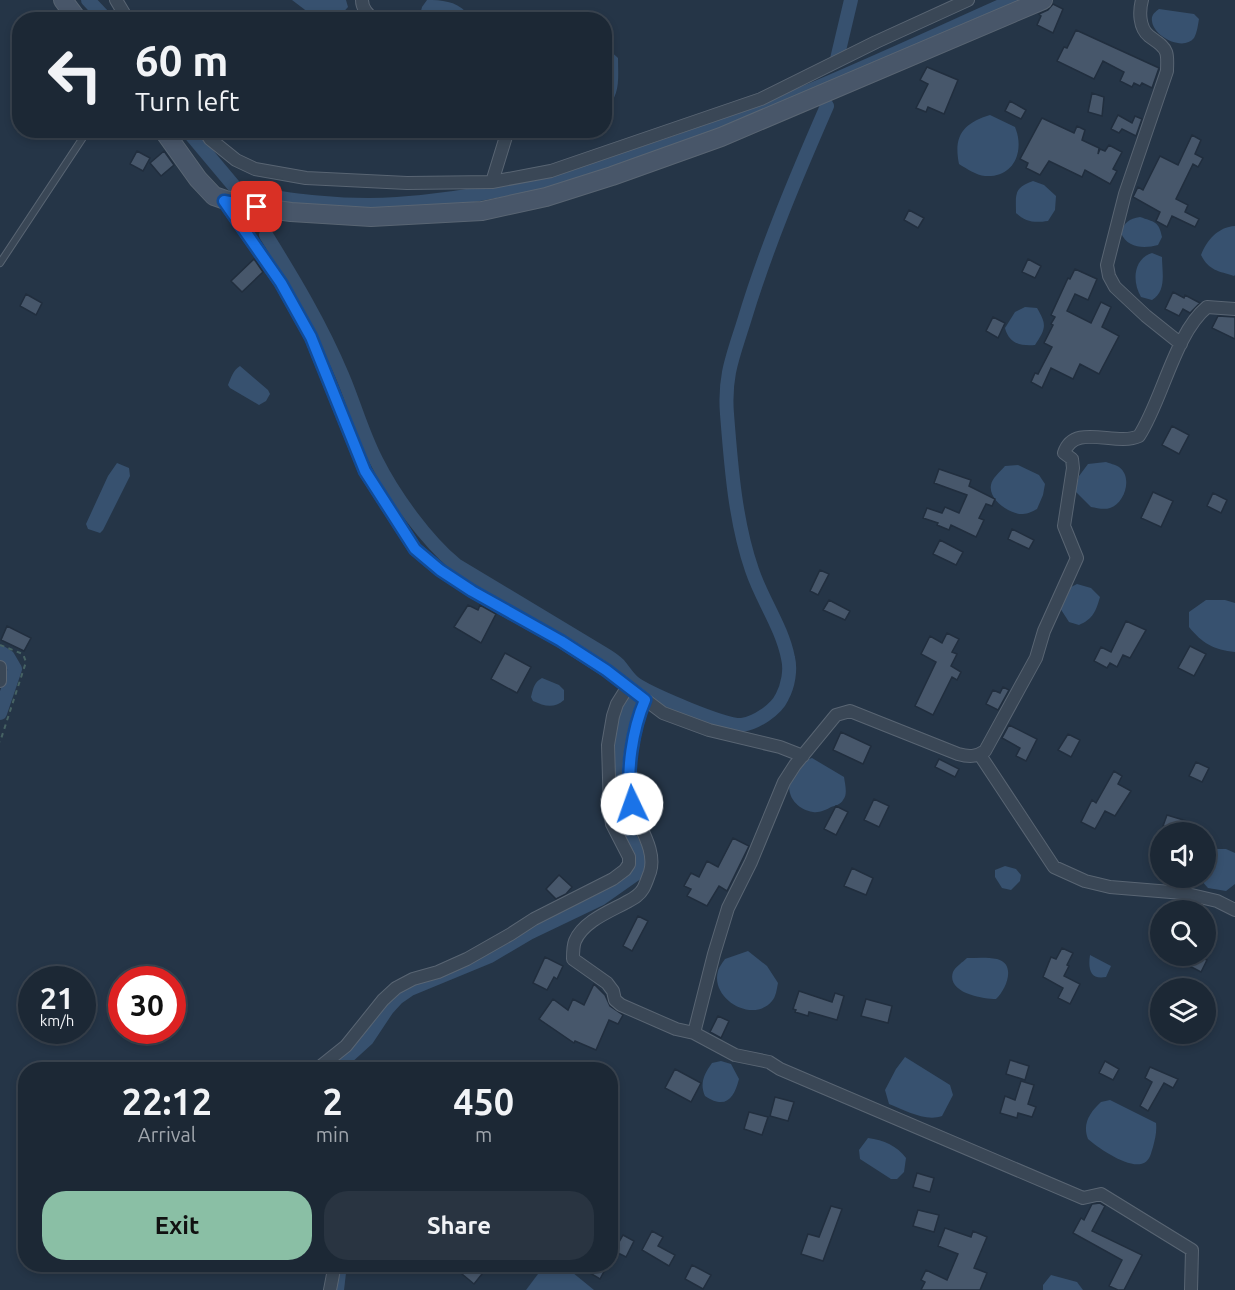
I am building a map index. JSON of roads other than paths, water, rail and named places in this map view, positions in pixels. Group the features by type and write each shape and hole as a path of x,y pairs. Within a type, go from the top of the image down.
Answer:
{"street":[{"path":"209,138 236,160 255,169 306,178 407,183 492,182 551,171 761,99 876,42 968,0"},
{"path":"169,138 198,179 214,196 224,201 291,212 371,217 482,211 546,197 721,137 1043,0"},
{"path":"1142,0 1139,10 1143,27 1146,34 1159,43 1167,53 1167,71 1125,194 1107,265 1109,276 1115,287 1181,344"},
{"path":"492,182 506,138"},
{"path":"224,201 281,283 311,337 365,471 415,549 440,570 472,591 561,641 606,670 663,713 709,730 780,747 803,756"},
{"path":"694,1033 728,908 752,862 784,782 803,756 836,716 850,711 958,754 969,757 980,755 985,751 1035,658 1044,631 1077,558 1064,526 1073,468 1071,459 1064,453 1064,450 1070,442 1081,436 1122,439 1139,435 1181,344 1200,312 1207,307 1235,309"},
{"path":"0,667 0,681"},
{"path":"326,1062 346,1046 383,1000 396,988 413,979 438,972 467,959 534,919 606,883 625,870 629,864 629,857 612,824 609,810 608,744 615,710 627,688"},
{"path":"645,700 635,734 629,790 638,821 650,848 651,870 644,888 636,897 591,922 582,930 574,943 573,959 608,983 614,991 615,1000 621,1005 676,1029 694,1033 735,1055 768,1062 1083,1198 1101,1194 1192,1250 1191,1290"},
{"path":"980,755 1054,867 1085,881 1110,887 1183,893 1217,901 1235,910"},
{"path":"330,1290 333,1272"}],"lane":[{"path":"0,263 83,138"}],"water":[{"path":"292,0 346,0 348,7 343,12 308,12"},
{"path":"427,0 443,1 453,3 466,12 421,12"},
{"path":"1159,9 1194,14 1199,19 1194,38 1189,42 1176,43 1163,37 1157,32 1152,21 1153,15"},
{"path":"612,52 618,58 618,86 612,101"},
{"path":"990,115 1015,127 1019,145 1018,154 1010,168 1003,173 985,176 959,164 958,145 959,138 967,126"},
{"path":"1033,181 1044,185 1056,196 1055,210 1048,221 1030,221 1016,213 1019,189"},
{"path":"1140,217 1155,223 1159,228 1162,237 1158,245 1136,246 1124,238 1121,233 1125,224"},
{"path":"1235,226 1234,276 1211,267 1201,255 1206,244 1214,235 1223,229"},
{"path":"1152,253 1162,257 1163,275 1160,292 1152,300 1141,297 1136,285 1136,272 1141,260"},
{"path":"1025,307 1037,308 1044,323 1035,345 1016,343 1009,338 1005,328 1015,312"},
{"path":"240,366 268,390 270,394 266,401 259,405 230,388 228,385 231,377"},
{"path":"1106,462 1118,466 1123,471 1126,483 1123,495 1120,501 1110,508 1091,507 1075,491 1079,476 1088,464"},
{"path":"117,463 129,468 130,476 103,530 100,533 88,529 86,524 108,476"},
{"path":"1018,465 1039,475 1045,484 1037,509 1025,514 1018,514 1001,506 991,491 993,480 1005,466"},
{"path":"1077,584 1091,588 1100,597 1093,614 1079,625 1069,622 1060,608 1065,590"},
{"path":"1206,600 1225,600 1235,603 1235,652 1209,645 1189,627 1189,612"},
{"path":"542,678 559,685 564,690 564,700 549,706 533,701 531,697 533,689"},
{"path":"812,758 844,777 845,786 845,798 841,803 818,812 806,810 795,803 789,786 794,773 804,762"},
{"path":"1216,849 1226,849 1235,853 1235,884 1226,891 1208,888 1216,888"},
{"path":"1005,866 1016,869 1021,875 1020,881 1011,890 1002,888 995,877 995,870"},
{"path":"748,951 767,966 778,983 772,1001 754,1010 744,1009 727,999 720,991 717,981 719,969 725,959"},
{"path":"1090,955 1111,966 1106,977 1093,975 1089,965"},
{"path":"967,958 997,959 1007,966 1006,984 996,999 967,993 955,985 952,979 953,972"},
{"path":"905,1057 950,1085 953,1095 942,1116 929,1118 889,1104 885,1090"},
{"path":"721,1061 731,1064 739,1079 732,1096 724,1102 718,1102 705,1096 703,1082 712,1063"},
{"path":"1110,1100 1156,1123 1153,1147 1146,1162 1138,1164 1123,1161 1088,1139 1086,1128 1090,1114 1101,1102"},
{"path":"868,1138 890,1144 906,1158 904,1172 897,1179 891,1179 860,1159 859,1150"},
{"path":"572,1272 594,1290 526,1290 538,1274"},
{"path":"1051,1275 1077,1282 1083,1290 1043,1290 1043,1285"}],"waterway":[{"path":"88,0 99,12"},
{"path":"837,59 851,0"},
{"path":"194,138 239,192 357,205 397,204 478,194 558,178 636,156 713,129 865,67 1014,0"},
{"path":"266,235 297,286 334,356 366,439 383,474 401,502 433,543 456,565 610,658 637,685 720,721 747,724 765,715 779,702 786,688 789,668 781,635 756,581 741,532 730,453 726,401 728,377 736,345 762,267 827,106"},
{"path":"0,652 8,657 15,669 0,713"},
{"path":"342,1062 367,1039 397,998 410,989 490,956 529,933 600,899 637,873 640,863 626,829 619,791 620,754 625,719 631,701"},
{"path":"337,1290 339,1272"}]}
